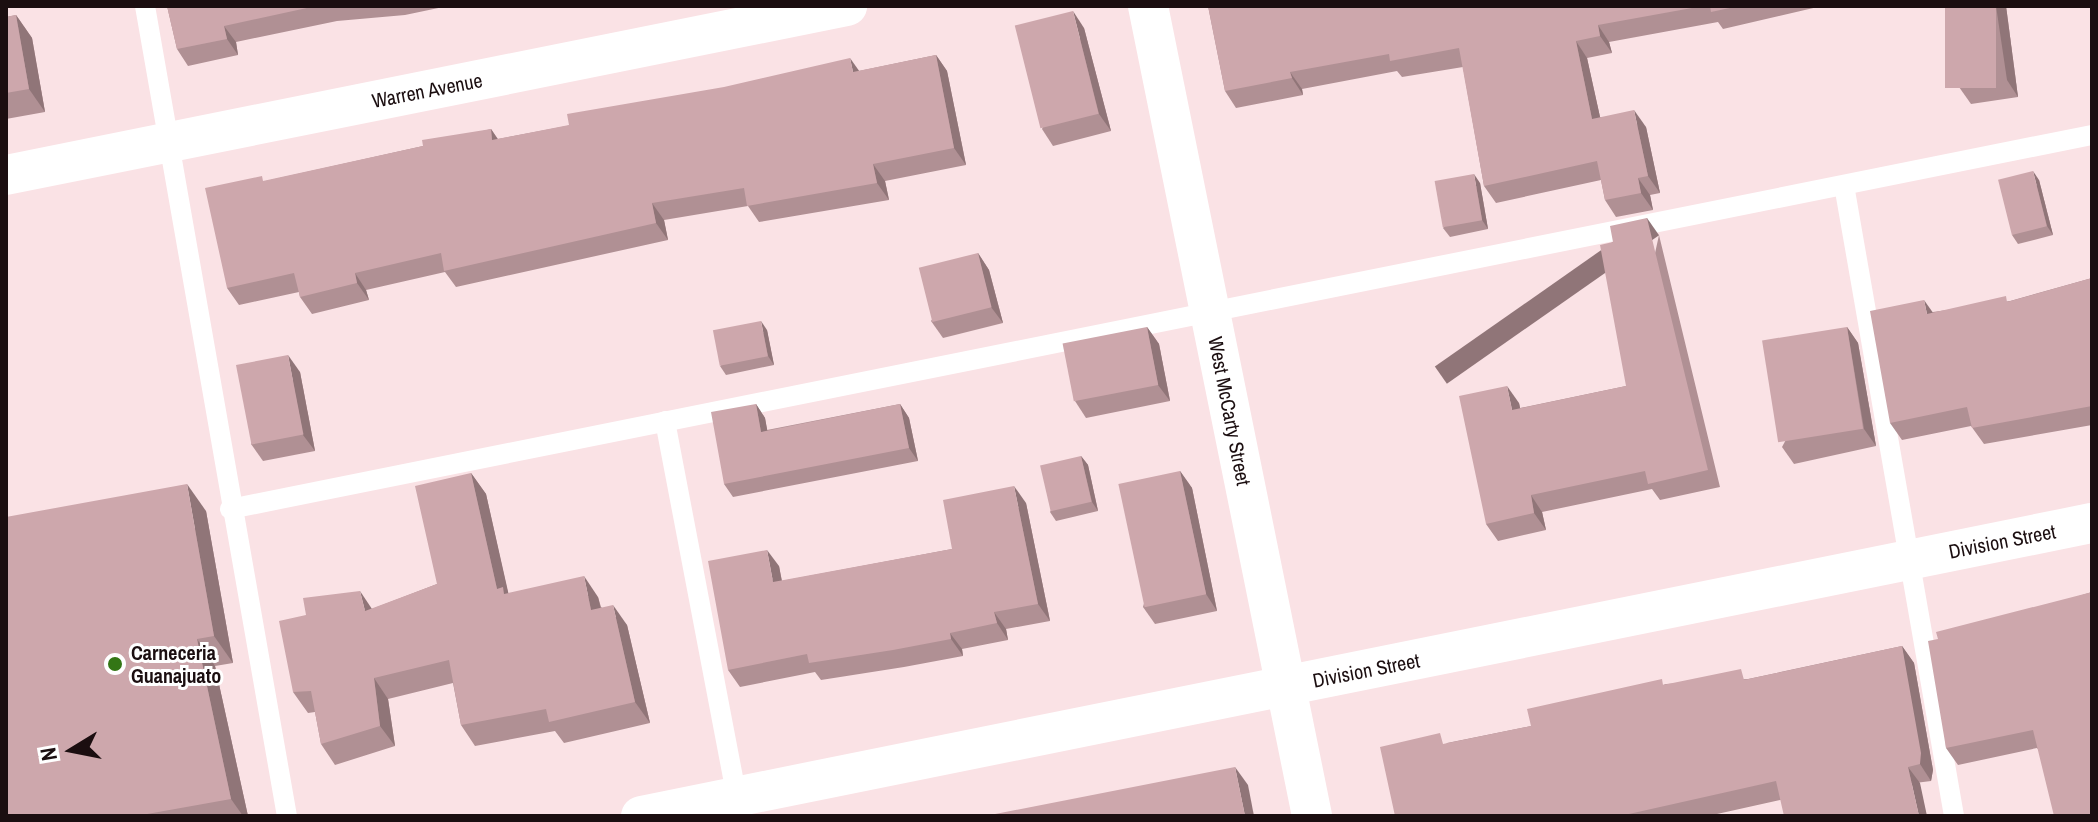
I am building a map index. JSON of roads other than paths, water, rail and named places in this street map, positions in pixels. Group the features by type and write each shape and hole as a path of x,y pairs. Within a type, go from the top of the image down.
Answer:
{"street":[{"name":"Warren Avenue","path":"6,175 847,6"},
{"name":"West McCarty Street","path":"1148,6 1312,816"},
{"name":"Division Street","path":"641,816 738,806 1286,686 2092,523"}],"lane":[{"path":"145,6 230,509 287,816"},
{"path":"230,509 2092,135"},
{"path":"1844,185 1906,560 1954,816"},
{"path":"665,421 738,806"}],"place":[{"name":"Carneceria Guanajuato","path":"115,664"}]}
